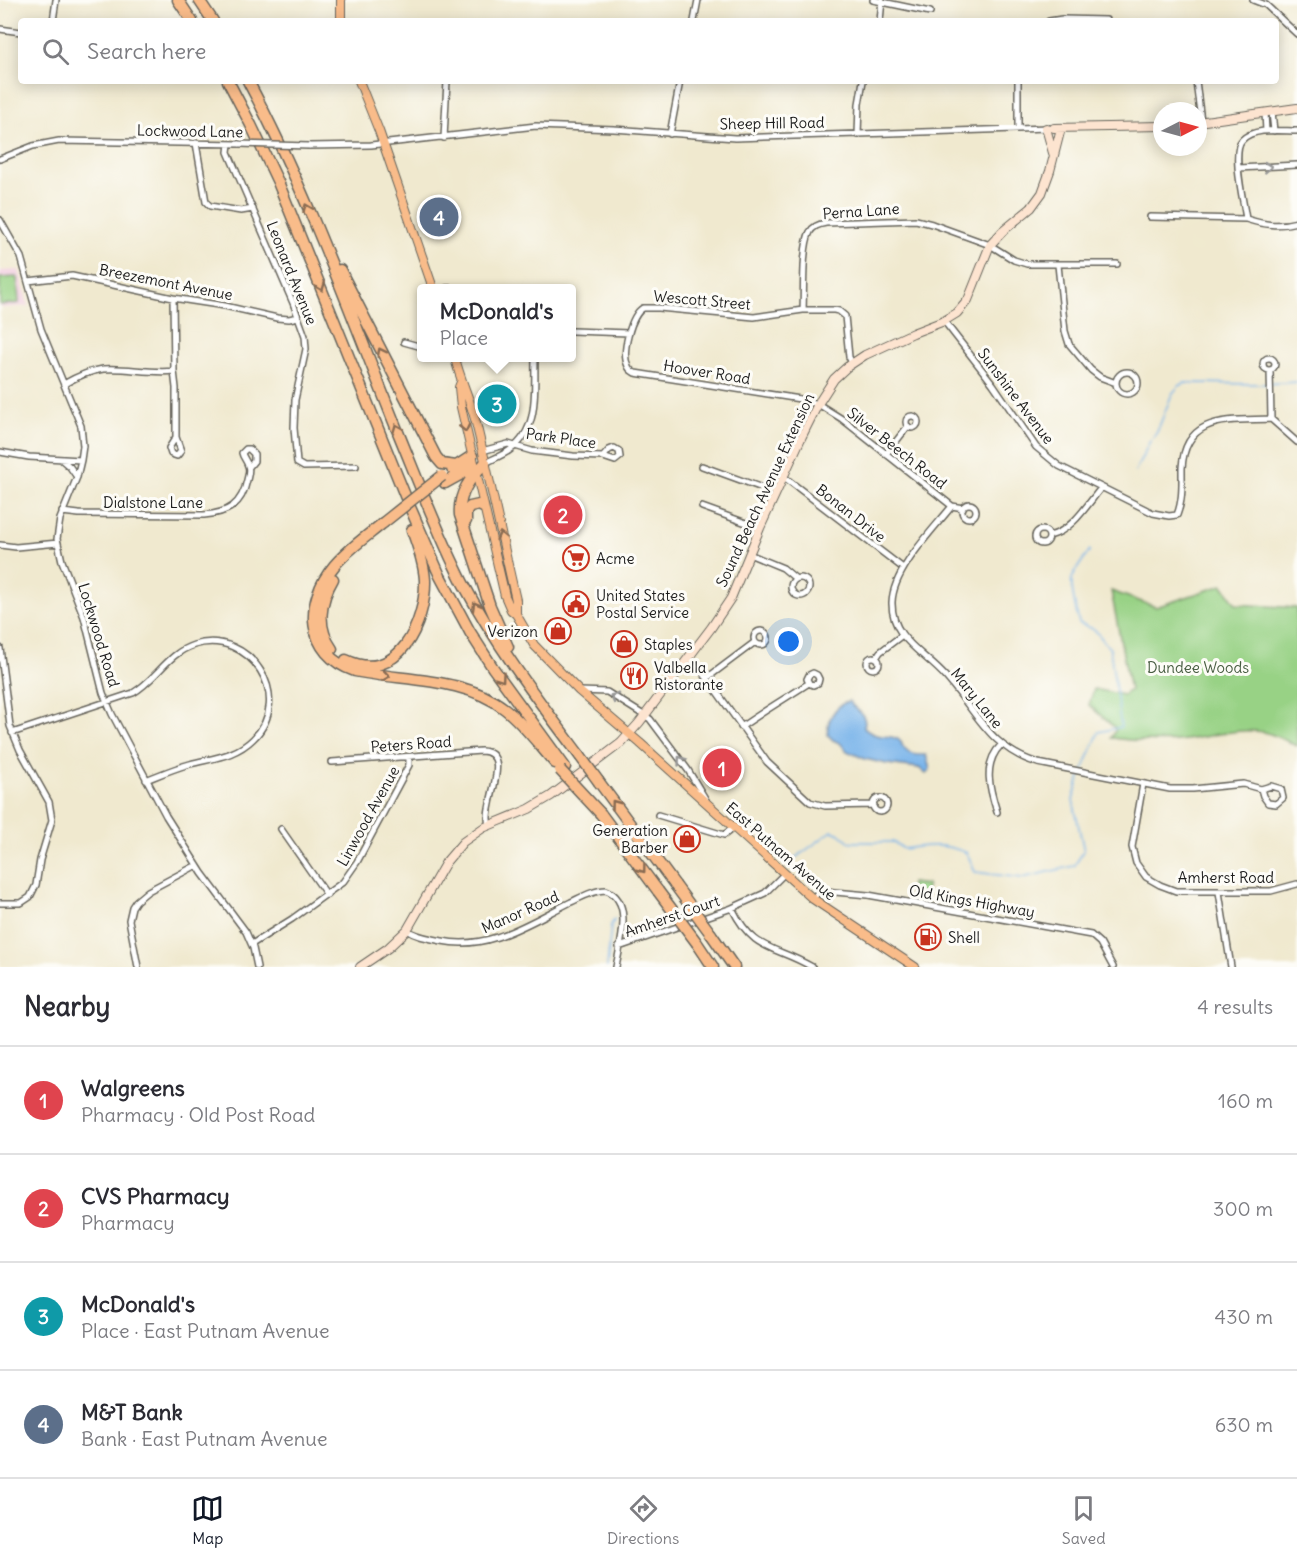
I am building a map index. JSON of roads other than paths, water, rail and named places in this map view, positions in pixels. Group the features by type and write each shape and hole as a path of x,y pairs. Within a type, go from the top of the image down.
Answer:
{"highway":[{"path":"178,0 190,18"},
{"path":"199,0 211,18"},
{"path":"230,84 278,182 430,556 465,622 493,668 563,768"},
{"path":"250,84 286,157 423,494 453,562 494,637 735,967"},
{"path":"321,240 338,265 436,457 442,464 456,466 478,462"},
{"path":"390,458 422,563 425,585 422,609 413,635 399,653 377,664 356,664 339,656 327,643 321,624 322,605 329,587 340,569 385,527 443,479 456,466"},
{"path":"478,462 464,491 460,510 473,556 498,627 543,707"},
{"path":"443,479 478,462"},
{"path":"473,556 466,512 474,505 483,507"},
{"path":"385,527 339,560 319,591 314,611 314,625 325,652 341,666 355,671 460,687 484,695 505,709 563,768 601,814 713,967"}],"main road":[{"path":"340,18 341,0"},
{"path":"359,84 383,144 432,284"},
{"name":"East Putnam Avenue","path":"456,362 461,382 460,407 478,462 516,600 516,614"},
{"name":"East Putnam Avenue","path":"478,462 483,507 505,596 511,610 516,614 534,645 579,691 813,899 915,967"}],"street":[{"path":"53,18 56,0"},
{"path":"695,18 698,0"},
{"path":"873,0 930,12"},
{"path":"1253,0 1266,4 1297,34"},
{"path":"880,18 882,1"},
{"path":"0,29 18,32"},
{"path":"444,138 447,84"},
{"path":"670,134 679,84"},
{"path":"858,135 862,84"},
{"path":"1018,84 1018,129"},
{"path":"1196,84 1198,102"},
{"path":"1207,120 1297,108"},
{"path":"1266,131 1268,112"},
{"path":"1268,112 1274,131"},
{"name":"Sheep Hill Road","path":"383,144 536,126 735,138 1153,126"},
{"name":"Sound Beach Avenue Extension","path":"360,967 388,948 407,930 452,854 470,836 489,825 524,812 545,801 593,766 630,734 728,603 818,404 834,379 852,363 896,340 944,321 957,313 968,300 990,245 1002,231 1036,202 1045,188 1053,153 1054,128"},
{"name":"Sound Beach Avenue Extension","path":"1053,153 1054,128"},
{"path":"1246,219 1236,151 1241,140 1255,133 1266,131 1297,131"},
{"name":"Lockwood Lane","path":"0,159 33,146 59,141 309,146 383,144"},
{"path":"196,143 206,202 210,206 241,211 253,209"},
{"name":"Leonard Avenue","path":"229,144 228,152 305,336 306,350 295,400 294,437 297,463 304,467 356,466"},
{"path":"1238,168 1297,165"},
{"path":"1150,218 1246,219 1267,226 1297,222"},
{"name":"Perna Lane","path":"803,310 809,234 814,226 899,219 916,220 990,245"},
{"name":"Lockwood Road","path":"0,220 19,251 41,329 81,426 83,446 81,460 77,477 62,512 57,531 58,543 66,573 84,617 106,701 166,816 197,866 241,924 252,944 257,967"},
{"path":"990,245 1014,260 1027,264 1117,264"},
{"path":"1058,265 1065,331 1069,344 1091,370 1100,377 1116,383 1119,390 1128,393 1135,390 1138,382 1134,375 1127,372 1120,375 1116,383"},
{"name":"Breezemont Avenue","path":"28,281 72,276 277,318 289,319 298,316"},
{"path":"174,298 176,437"},
{"name":"Wescott Street","path":"629,333 635,315 643,308 649,307 754,317 803,310 834,310 843,313 847,320 849,357 852,363"},
{"name":"Sunshine Avenue","path":"944,321 993,384 1036,447 1059,465 1153,513 1177,515 1181,505 1185,447 1192,435 1214,422 1271,419"},
{"path":"576,331 629,333"},
{"name":"Hoover Road","path":"629,333 627,364 635,373 794,398 818,404"},
{"path":"404,342 417,346"},
{"path":"516,445 525,436 530,425 535,362"},
{"path":"64,384 103,369 161,373 174,371"},
{"path":"1270,370 1271,419 1297,442"},
{"name":"Silver Beech Road","path":"818,404 887,453 952,506 963,508"},
{"path":"887,453 908,426"},
{"name":"Park Place","path":"478,462 508,444 532,451 581,457 603,457"},
{"name":"Park Place","path":"478,462 510,450 516,445"},
{"path":"0,452 81,460"},
{"path":"61,459 67,463 77,477"},
{"path":"702,466 776,493"},
{"name":"Dialstone Lane","path":"62,512 204,515 222,513 234,507 239,501 246,486 249,467"},
{"name":"Bonan Drive","path":"784,477 903,568"},
{"path":"1049,536 1058,534 1070,524 1101,488"},
{"name":"Mary Lane","path":"952,506 898,576 892,602 894,618 902,636 944,674 987,731 1001,745 1028,760 1143,784 1181,790 1243,784 1262,789"},
{"path":"702,507 760,528"},
{"path":"0,545 16,547 58,543"},
{"path":"749,554 783,568 796,579"},
{"path":"876,658 880,652 902,636"},
{"path":"12,734 133,693 145,686 180,651 196,645 216,642 246,653 262,671 267,686 268,708 264,724 254,739 232,753 190,764 146,780"},
{"path":"707,678 755,642"},
{"path":"0,648 12,734 49,802 52,820 40,860 36,885 30,897 21,903 0,903"},
{"path":"688,658 707,678 767,762 810,802 825,806 874,805"},
{"path":"741,727 809,683"},
{"path":"579,691 607,692 645,715 656,726 688,770 712,809"},
{"path":"997,812 988,775 995,752 1001,745"},
{"name":"Peters Road","path":"332,762 492,753 497,760 497,768 488,814 489,825"},
{"name":"Linwood Avenue","path":"252,944 343,882 357,862 409,765 409,757"},
{"name":"Amherst Road","path":"1143,784 1132,846 1136,864 1146,877 1176,891 1271,891 1297,884"},
{"path":"658,815 724,835 733,828"},
{"path":"281,829 327,895"},
{"path":"138,967 129,920 136,901 148,891 197,866"},
{"name":"Amherst Court","path":"620,947 732,908 765,892 784,874"},
{"name":"Manor Road","path":"407,930 414,935 445,942 474,944 504,935 582,897 606,890 618,899 623,911 620,947"},
{"name":"Old Kings Highway","path":"813,899 818,892 824,891 857,894 1091,935 1100,943 1113,967"},
{"path":"1220,892 1231,967"},
{"path":"732,908 750,936 774,951 812,967"},
{"path":"616,967 620,947"}],"water":[{"path":"849,701 863,716 864,728 869,732 896,738 908,752 926,755 930,769 926,774 919,768 865,759 847,751 840,743 833,740 828,735 830,719 840,706"}],"waterway":[{"path":"1135,472 1157,432 1172,394 1179,386 1185,383 1297,382"},
{"path":"1083,770 1099,732 1121,727 1110,649 1095,630 1079,623 1074,600 1072,579 1090,550"},
{"path":"794,859 832,831 850,842 893,842 904,849 936,846 958,850 967,853 975,872 1022,878 1074,866 1084,851 1073,800 1081,774"},
{"path":"607,967 611,925 615,919"}],"place":[{"name":"M&T Bank","path":"439,217"},
{"name":"McDonald's","path":"497,404"},
{"name":"CVS Pharmacy","path":"563,515"},
{"name":"Acme","path":"576,558"},
{"name":"United States Postal Service","path":"576,604"},
{"name":"Verizon","path":"558,631"},
{"name":"Staples","path":"624,644"},
{"name":"Valbella Ristorante","path":"634,676"},
{"name":"Walgreens","path":"722,768"},
{"name":"Generation Barber","path":"687,839"},
{"name":"Shell","path":"928,937"}],"park label":[{"name":"Dundee Woods","path":"1198,667"}]}
